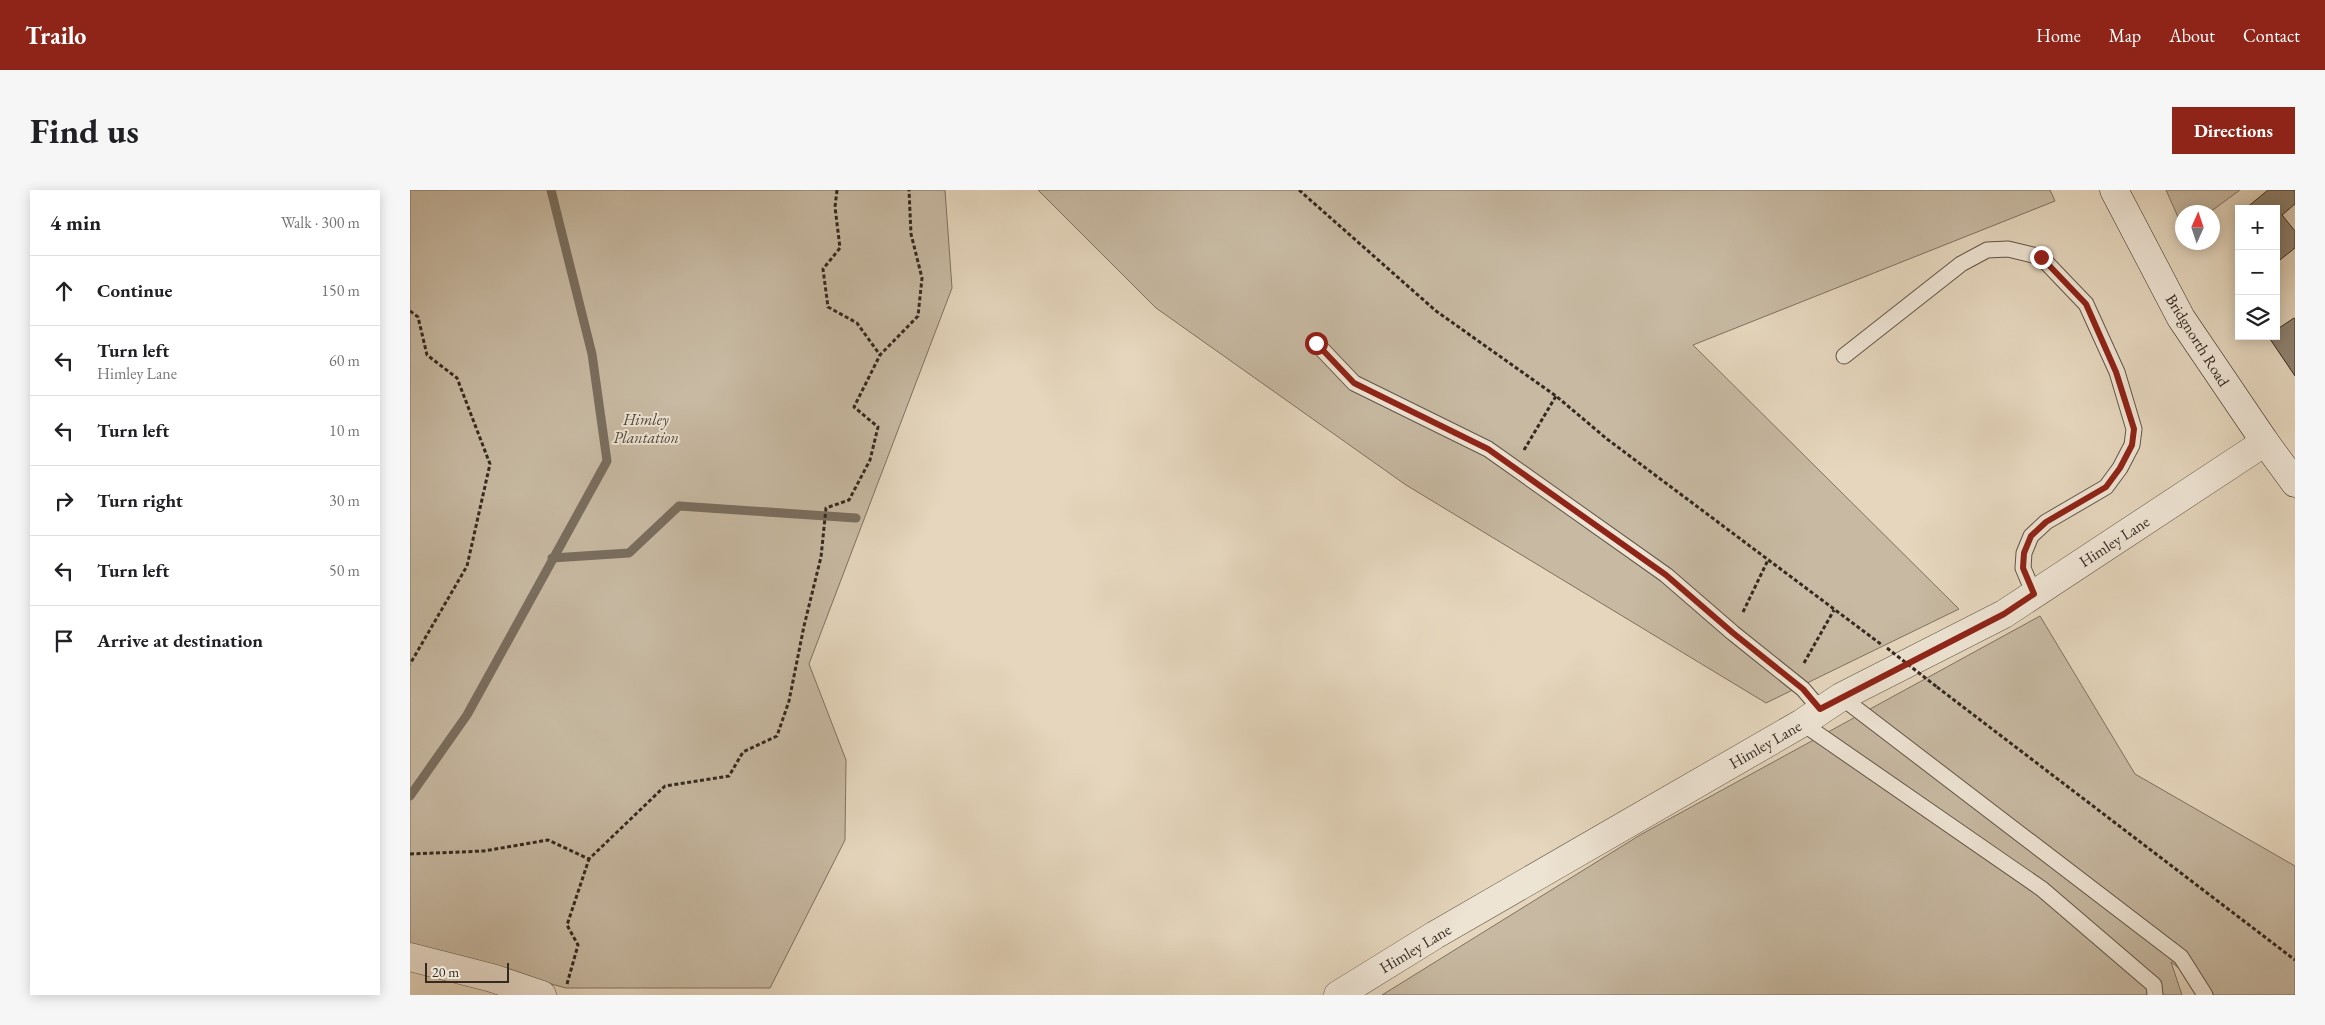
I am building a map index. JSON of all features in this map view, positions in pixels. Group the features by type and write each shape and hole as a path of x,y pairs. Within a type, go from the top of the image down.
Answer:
{"street":[{"name":"Bridgnorth Road","path":"2114,190 2181,318 2295,483"},
{"name":"Himley Lane","path":"1338,995 1435,935 1821,710 2004,614 2265,442"},
{"path":"410,957 554,992"}],"lane":[{"path":"1844,356 1961,264 1987,250 2008,249 2041,257 2086,304 2116,372 2134,429 2132,445 2120,468 2106,487 2046,522 2031,536 2024,553 2023,568 2034,594"},
{"path":"1316,343 1354,383 1488,449 1666,575 1733,633 1794,681 1821,710 2042,889 2154,985 2155,995"},
{"path":"1821,710 2182,957 2206,995"}],"path":[{"path":"837,190 835,207 840,248 823,269 828,307 857,323 880,355"},
{"path":"554,992 578,945 567,925 588,859 666,786 729,776 743,752 777,736 789,700 823,539 826,508 849,500 870,460 878,427 854,406 880,355 918,316 922,278 911,234 909,190"},
{"path":"1299,190 1436,311 1556,396 1607,440 1887,648 2295,960"},
{"path":"410,311 418,318 427,355 457,378 490,464 467,566 410,664"},
{"path":"1513,468 1556,396"},
{"path":"1733,633 1768,560"},
{"path":"1794,681 1834,610"},
{"path":"410,854 484,851 548,840 588,859"}],"green space":[{"name":"Himley Plantation","path":"410,190 945,190 952,288 809,664 846,760 845,840 770,988 566,988 481,965 410,949"},
{"path":"1038,190 2050,190 2055,201 1693,345 1959,609 1766,703 1406,485 1156,308"},
{"path":"2166,190 2240,190 2220,205 2175,205 2175,210"},
{"path":"2040,616 2135,774 2295,866 2295,995 2214,995 2171,962 2182,995 1382,995 1640,835"}],"building":[{"path":"2268,190 2295,190 2295,204 2282,215 2295,231 2295,248 2280,260 2280,205 2250,205"},
{"path":"2295,319 2295,376 2271,340 2280,340 2280,327"}],"waterway":[{"path":"410,796 467,715 607,461 592,354 551,190"},
{"path":"552,558 629,553 679,506 856,518"}],"route":[{"path":"1316,343 1354,383 1488,449 1666,575 1733,633 1794,681 1820,709 2004,614 2034,594 2023,568 2024,553 2031,536 2046,522 2072,505 2106,487 2120,468 2132,445 2134,429 2131,413 2116,372 2086,304 2041,257"}]}
